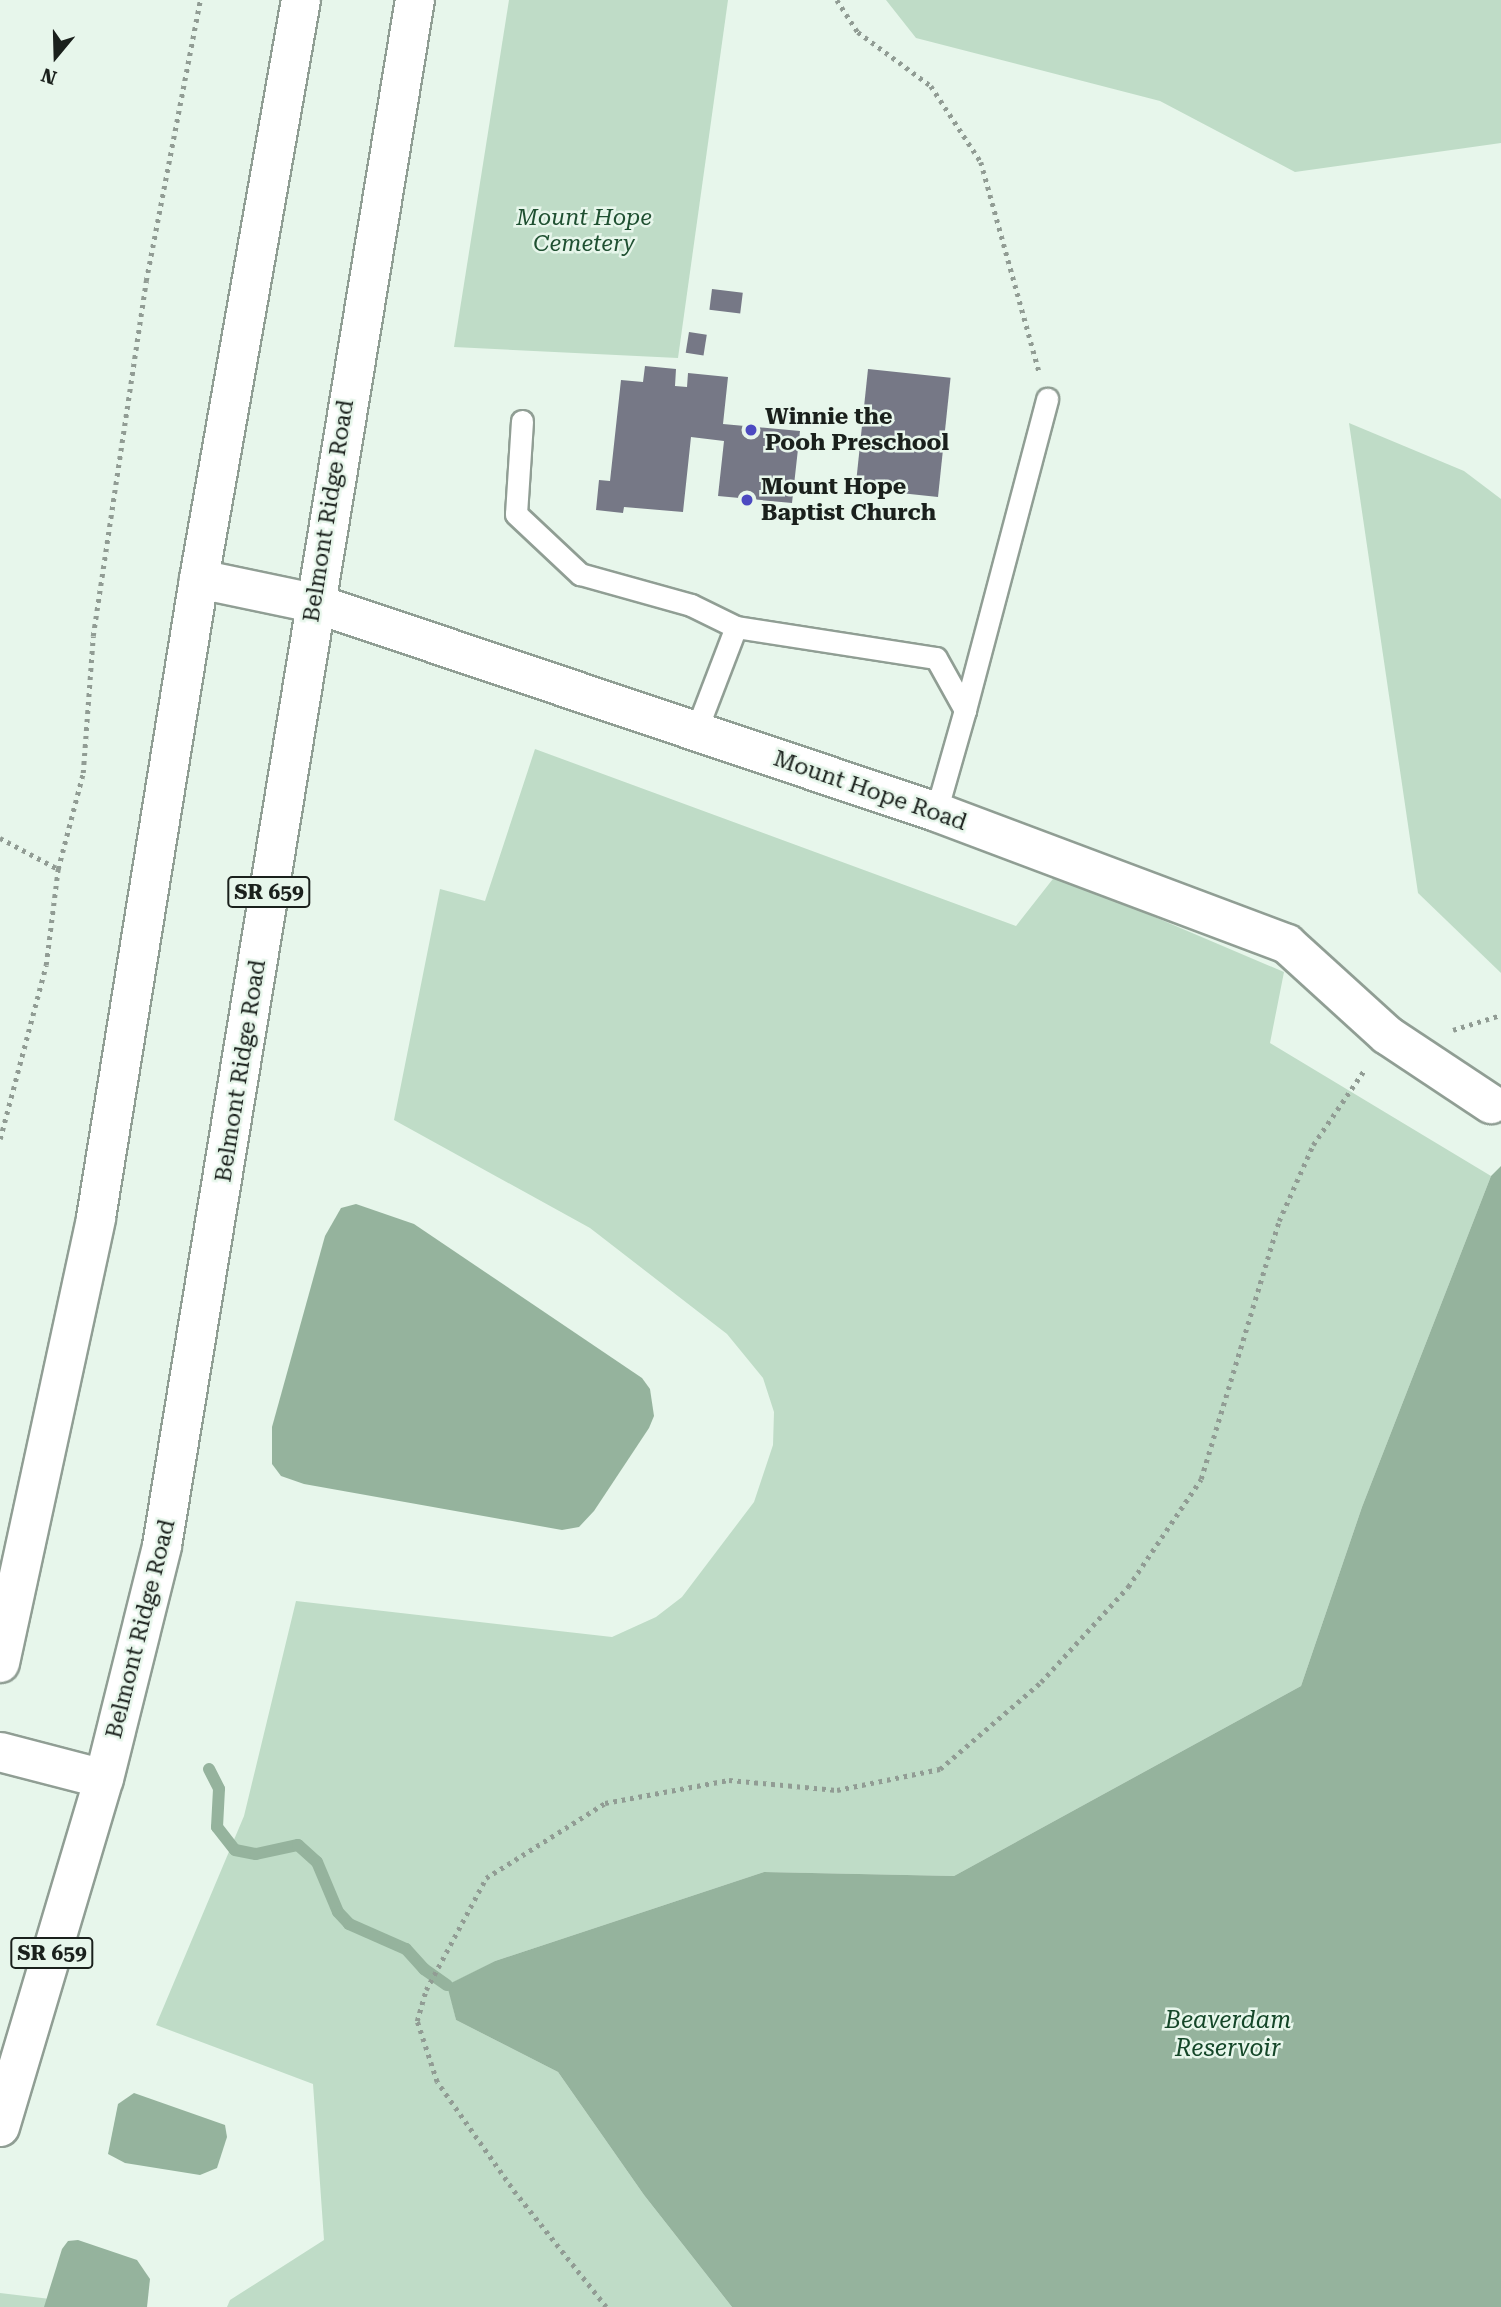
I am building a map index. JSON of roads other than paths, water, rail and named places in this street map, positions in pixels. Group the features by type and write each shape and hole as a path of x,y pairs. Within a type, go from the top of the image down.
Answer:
{"main road":[{"path":"0,1663 96,1218 199,579 301,0"},
{"name":"Belmont Ridge Road","path":"0,2127 104,1779 172,1496 314,603 415,0"},
{"name":"Mount Hope Road","path":"199,579 314,603 696,731 936,812 1287,944 1387,1035 1491,1104"},
{"path":"0,1752 104,1779"}],"lane":[{"path":"936,812 1047,399"},
{"path":"522,421 516,514 580,574 691,605 736,627 936,658 965,710"},
{"path":"696,731 736,627"}],"water":[{"name":"Beaverdam Reservoir","path":"1501,1166 1501,2307 732,2307 644,2195 558,2072 456,2020 447,1985 495,1961 764,1872 954,1876 1301,1686 1362,1507 1491,1176"},
{"path":"356,1204 414,1224 642,1378 650,1389 654,1416 649,1428 594,1511 579,1527 562,1530 304,1484 281,1476 272,1464 272,1427 325,1236 341,1208"},
{"path":"134,2093 225,2125 227,2137 217,2168 200,2175 125,2163 108,2154 118,2104"},
{"path":"78,2240 137,2260 150,2279 147,2307 44,2307 62,2249 68,2241"}],"waterway":[{"path":"209,1769 219,1789 217,1827 235,1850 256,1854 298,1845 317,1862 338,1912 349,1924 406,1949 424,1969 447,1985"}],"place":[{"name":"Winnie the Pooh Preschool","path":"751,430"},
{"name":"Mount Hope Baptist Church","path":"747,500"}],"park label":[{"name":"Mount Hope Cemetery","path":"584,231"}]}
